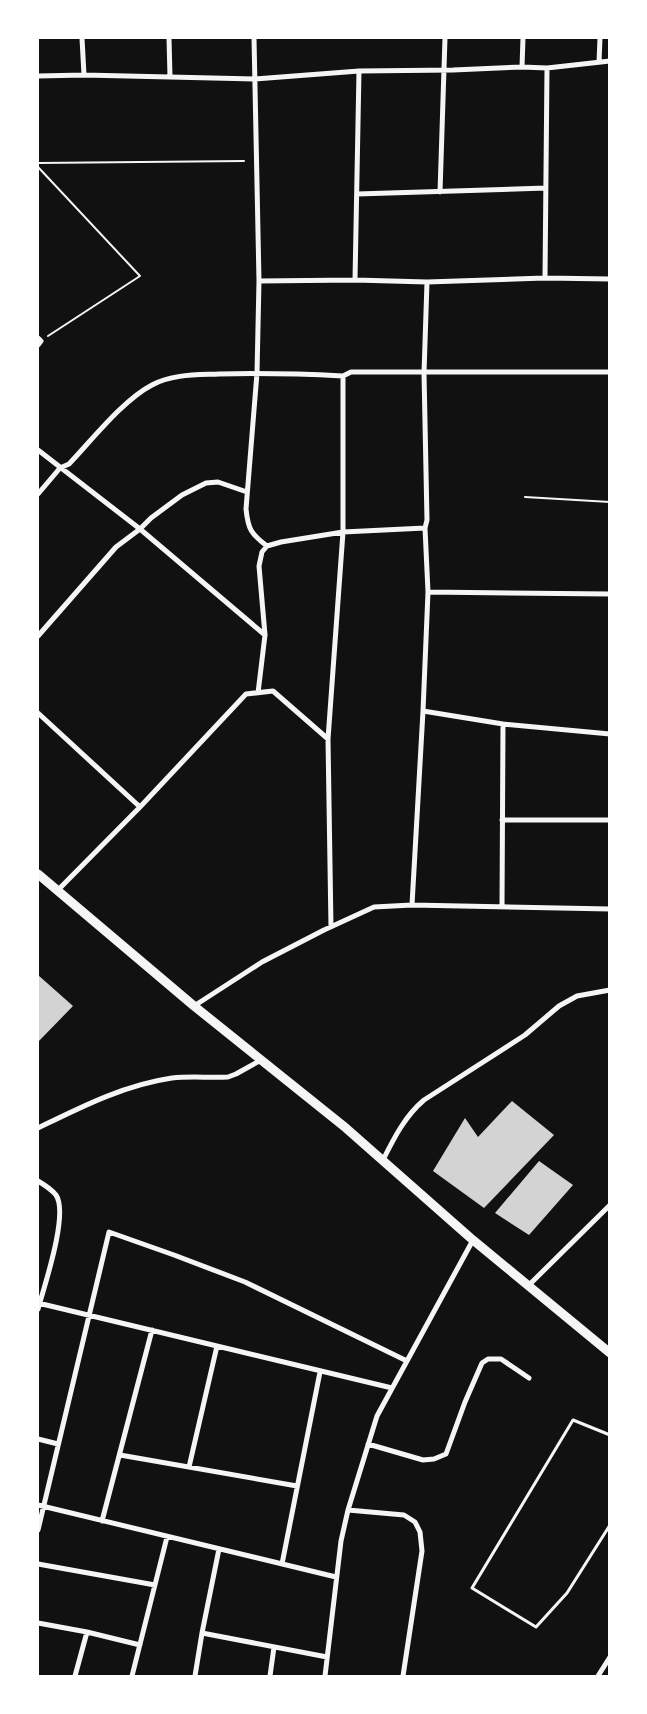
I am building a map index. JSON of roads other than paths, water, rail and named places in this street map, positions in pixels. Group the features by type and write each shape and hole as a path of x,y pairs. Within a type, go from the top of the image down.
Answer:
{"main road":[{"path":"38,874 194,1006 346,1128 473,1240 609,1353"}],"street":[{"path":"82,38 84,75"},
{"path":"169,38 170,77"},
{"path":"254,38 259,281 257,373 246,509 248,525 253,535 267,546"},
{"path":"440,192 445,38"},
{"path":"522,67 523,38"},
{"path":"599,62 600,38"},
{"path":"38,76 255,79 359,71 547,68 609,61"},
{"path":"545,278 547,68"},
{"path":"355,280 359,71"},
{"path":"357,194 546,188"},
{"path":"259,281 427,282 545,278 609,279"},
{"path":"412,905 428,592 425,528 428,520 424,373 427,282"},
{"path":"38,494 60,468 69,464 129,401 151,385 167,378 186,375 257,373 344,376 351,372 609,372"},
{"path":"331,927 328,739 343,532 344,376"},
{"path":"38,450 140,530 265,634"},
{"path":"38,636 116,547 182,495 206,483 218,482 247,492"},
{"path":"258,693 265,634 259,566 262,552 267,546 343,532 425,528"},
{"path":"428,592 609,594"},
{"path":"57,891 246,694 273,691 328,739"},
{"path":"423,711 503,724 609,734"},
{"path":"38,713 140,807"},
{"path":"502,907 503,724"},
{"path":"502,820 609,820"},
{"path":"194,1006 262,962 374,907 412,905 609,909"},
{"path":"382,1160 400,1127 413,1109 424,1100 525,1035 559,1006 577,996 609,990"},
{"path":"38,1128 93,1101 137,1086 172,1078 228,1077 261,1060"},
{"path":"38,1181 56,1195 60,1207 57,1237 38,1305 89,1315 392,1388"},
{"path":"528,1286 609,1204"},
{"path":"38,1530 40,1506 58,1444 109,1232 245,1282 407,1361"},
{"path":"325,1677 341,1541 348,1510 377,1416 473,1240"},
{"path":"102,1521 152,1330"},
{"path":"189,1467 217,1346"},
{"path":"368,1444 423,1460 441,1457 446,1454 450,1446 465,1402 482,1364 488,1359 501,1359 529,1378"},
{"path":"282,1564 320,1372"},
{"path":"38,1439 58,1444"},
{"path":"120,1455 297,1486"},
{"path":"40,1506 336,1577"},
{"path":"348,1510 404,1515 415,1522 420,1532 422,1551 402,1677"},
{"path":"132,1677 167,1537"},
{"path":"195,1677 219,1549"},
{"path":"38,1564 155,1585"},
{"path":"38,1623 140,1645"},
{"path":"75,1677 87,1632"},
{"path":"202,1633 327,1657"},
{"path":"270,1677 274,1647"},
{"path":"598,1677 609,1657"}],"lane":[{"path":"609,1435 573,1420 472,1588 536,1627 567,1593 609,1525"}]}
